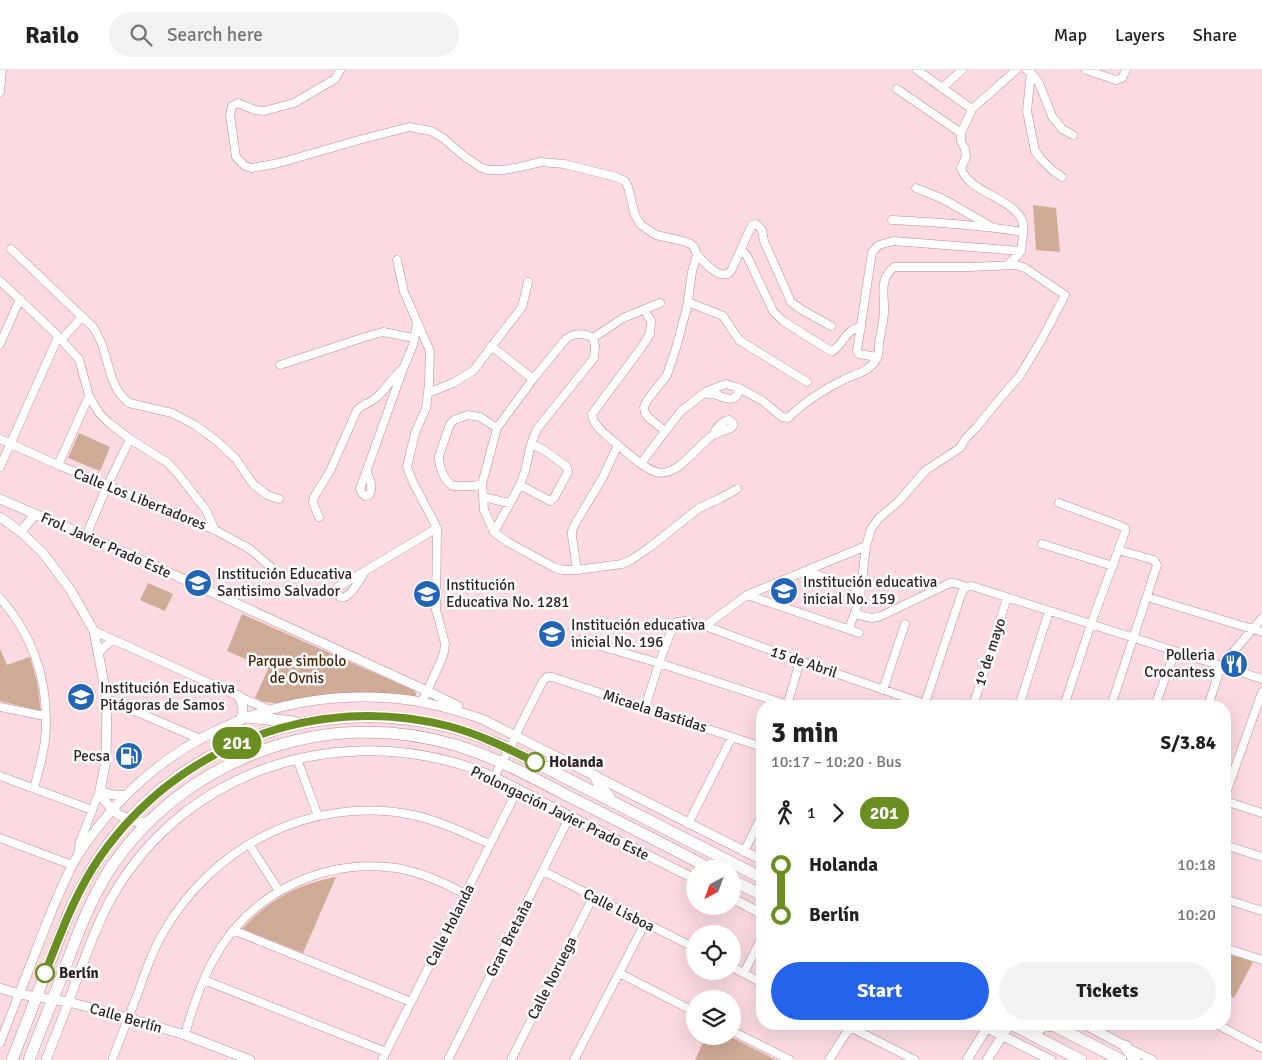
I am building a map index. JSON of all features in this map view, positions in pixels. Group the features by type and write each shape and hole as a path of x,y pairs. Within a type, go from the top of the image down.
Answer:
{"main road":[{"path":"12,1060 65,922 81,888 98,859 130,819 164,788 208,757 260,734 303,723 356,716 410,719 437,724 480,736 756,873"},
{"path":"244,719 303,723"},
{"name":"Prolongación Javier Prado Este","path":"29,1060 94,897 114,864 134,838 148,822 180,794 225,767 274,746 316,737 368,732 428,738 457,745 502,763 694,860"},
{"path":"596,776 603,790 614,803"},
{"path":"741,885 756,893"},
{"path":"1022,1030 1081,1060"},
{"path":"1037,1030 1038,1038"},
{"path":"1064,1030 1121,1060"},
{"path":"1125,1046 1135,1060"}],"street":[{"path":"0,92 2,70"},
{"path":"340,70 334,79 294,103 264,111 255,110 238,103 232,106 230,114 236,157 245,166 252,168 280,163 409,127 431,131 480,167 488,170 503,170 541,162 564,164 616,176 625,181 635,215 641,225 656,235 691,244 697,254 715,272 727,275 730,273 752,225 756,224 762,230 764,241 791,302 831,326"},
{"path":"917,70 972,109"},
{"path":"942,88 962,70"},
{"path":"1007,265 1021,251 1022,221 1015,210 972,183 963,174 961,168 966,157 961,133 972,109 1016,70"},
{"path":"1086,70 1116,80 1122,78 1126,70"},
{"path":"1029,72 1039,83 1052,116 1062,129 1073,135"},
{"path":"1029,72 1027,111 1035,150 1041,159 1062,178"},
{"path":"897,88 961,133"},
{"path":"916,188 943,199 992,227"},
{"path":"892,220 951,223 1023,232"},
{"path":"878,357 858,353 872,252 878,245 893,241 1021,251"},
{"path":"11,249 93,327 101,342 109,369 120,395 124,400 129,403 172,413 195,425 218,442 236,459 253,484 267,494 279,499"},
{"path":"740,253 744,253 747,256 773,312 783,321 829,350 833,351 837,348 854,328 861,327"},
{"path":"666,431 649,418 645,413 644,407 648,399 667,376 688,302 692,272 697,254"},
{"path":"397,260 404,292 430,351 430,384 426,408 416,433 408,468 436,528 436,610 442,628 444,652 422,702"},
{"path":"641,463 681,411 704,393 716,387 726,384 739,388 763,401 782,417 788,418 796,409 819,394 847,378 862,373 878,357 884,311 883,292 887,273 894,267 1016,265 1025,268 1063,293 1065,295 1064,298 1019,377 966,438 960,448 926,470 898,502 879,518 871,529 866,546 860,598 849,629"},
{"path":"0,281 79,359 89,396 99,413 130,439 168,463 206,510 215,530"},
{"path":"428,393 453,384 473,371 522,308 528,282"},
{"path":"0,344 20,299"},
{"path":"688,302 723,316 739,340 807,382"},
{"path":"593,338 623,318 660,303"},
{"path":"644,310 651,321 650,334 592,414 593,419 618,445 641,463 658,472 667,472 682,464 713,435"},
{"path":"0,467 59,339 82,317"},
{"path":"367,472 413,344 417,322"},
{"path":"280,365 383,332 414,338"},
{"path":"593,338 580,333 570,336 533,378 497,428 482,484 484,510 494,532 506,541 555,568 569,571 618,565 631,560 650,547 699,508 736,489"},
{"path":"494,532 520,484 525,471 530,444 537,429 594,358 595,346 593,338"},
{"path":"491,346 533,378"},
{"path":"319,517 313,503 314,497 330,471 358,410 362,405 374,399 394,376 403,369"},
{"path":"704,393 730,399 738,395 739,388"},
{"path":"58,466 89,396"},
{"path":"482,484 453,486 444,478 439,456 450,424 454,420 468,415 480,417 497,428"},
{"path":"86,536 107,486 130,439"},
{"name":"Calle Los Libertadores","path":"0,440 58,466 215,530 250,549 273,569"},
{"path":"520,484 550,501 554,498 568,472 567,467 544,450 530,444"},
{"path":"576,570 572,531 603,477 618,445"},
{"path":"483,497 509,503"},
{"name":"Frol. Javier Prado Este","path":"0,499 135,557 427,691 482,719"},
{"path":"1059,503 1123,527 1125,532 1091,624 1066,700"},
{"path":"21,532 35,514"},
{"path":"0,517 21,532 43,553 70,588 94,631 107,698 106,761 100,790 80,842 78,856"},
{"path":"365,571 436,528"},
{"path":"1042,544 1112,566"},
{"path":"705,626 747,595 866,546"},
{"path":"1113,700 1156,567 1154,560 1118,550"},
{"path":"805,571 850,586 857,589 860,593"},
{"path":"855,614 872,618 881,616 950,583 955,583 972,586 1262,679"},
{"path":"928,700 962,592 966,586"},
{"path":"747,595 859,633"},
{"path":"1147,597 1262,632"},
{"path":"0,598 10,609 22,628 33,650 40,671 46,716 45,740 34,788"},
{"name":"1º de mayo","path":"975,700 1007,598"},
{"path":"1021,700 1049,611"},
{"path":"1210,700 1221,666 1262,618"},
{"name":"15 de Abril","path":"659,663 672,629 677,622 684,621 705,626 910,700"},
{"path":"883,690 905,624"},
{"path":"94,631 269,710"},
{"path":"98,655 112,640"},
{"path":"579,640 659,663 770,700"},
{"path":"1157,700 1175,651"},
{"path":"790,700 800,661"},
{"path":"646,708 659,663"},
{"name":"Micaela Bastidas","path":"516,736 543,681 547,677 552,677 756,745"},
{"path":"1231,779 1262,692"},
{"path":"238,695 243,705 244,719"},
{"path":"0,1044 58,895 72,865 112,809 144,778 172,756 200,739 269,710 327,699 361,697 392,698 449,708 482,719 756,857"},
{"path":"107,698 200,739"},
{"path":"0,707 46,716"},
{"path":"494,777 516,736"},
{"path":"688,824 732,737"},
{"name":"Prolongación Javier Prado Este","path":"46,1060 106,907 136,861 156,838 195,805 227,786 261,770 297,759 332,752 357,750 419,754 457,763 494,777 686,875"},
{"path":"297,759 318,816"},
{"path":"0,776 92,810"},
{"name":"Calle Holanda","path":"382,1060 518,789"},
{"path":"100,790 106,794 125,795"},
{"path":"100,790 104,800 119,815 138,822 148,822"},
{"path":"1231,804 1262,813"},
{"path":"112,1060 152,955 176,912 206,877 249,844 276,830 318,816 358,811 386,811 436,821 490,844"},
{"name":"Gran Bretaña","path":"448,1060 570,816"},
{"path":"744,852 756,827"},
{"path":"1,842 72,865"},
{"path":"249,844 279,891"},
{"path":"1231,847 1262,857"},
{"path":"185,1035 204,980 216,956 233,930 254,909 279,891 307,877 338,868 371,866 404,869 428,876 465,894"},
{"name":"Calle Lisboa","path":"543,871 686,944"},
{"name":"Calle Noruega","path":"511,1060 594,897"},
{"path":"1231,901 1262,911"},
{"path":"741,903 756,911"},
{"path":"574,1060 645,923"},
{"path":"233,930 411,1002"},
{"path":"744,973 756,948"},
{"path":"1231,950 1262,960"},
{"path":"741,972 756,980"},
{"path":"619,973 686,1007"},
{"path":"204,980 386,1052"},
{"name":"Calle Berlín","path":"0,988 19,994 69,1002 128,1018 185,1035 250,1060"},
{"path":"829,1060 844,1030"},
{"path":"857,1030 915,1060"},
{"path":"967,1060 982,1030"},
{"path":"993,1030 1051,1060"},
{"path":"988,1060 1006,1030"},
{"path":"1095,1030 1154,1060"},
{"path":"1228,1030 1262,1048"},
{"path":"741,1036 790,1060"},
{"path":"896,1060 901,1053"}],"green space":[{"path":"1033,205 1056,208 1060,252 1036,250"},
{"path":"79,433 110,447 100,471 68,458"},
{"path":"148,583 173,594 165,611 140,600"},
{"name":"Parque simbolo de Ovnis","path":"242,614 415,691 415,698 359,693 327,695 275,703 264,702 255,698 268,669 227,651"},
{"path":"0,649 7,665 30,657 37,682 41,711 0,701"},
{"path":"336,877 303,953 242,929 262,910 284,895 309,884"},
{"path":"1231,955 1253,962 1234,998 1231,996"},
{"path":"741,1042 776,1060 695,1060 702,1045 741,1045"}],"bus line":[{"name":"201","path":"45,973 72,905 81,888 98,859 122,828 141,807 174,779 198,763 232,745 273,730 317,720 356,716 385,717 424,721 457,729 495,742 535,762"}],"place":[{"name":"Institución Educativa Santisimo Salvador","path":"198,583"},
{"name":"Institución educativa inicial No. 159","path":"784,591"},
{"name":"Institución Educativa No. 1281","path":"427,594"},
{"name":"Institución educativa inicial No. 196","path":"552,634"},
{"name":"Polleria Crocantess","path":"1234,664"},
{"name":"Institución Educativa Pitágoras de Samos","path":"81,697"},
{"name":"Pecsa","path":"129,756"},
{"name":"Holanda","path":"535,762"},
{"name":"Berlín","path":"45,973"}]}
